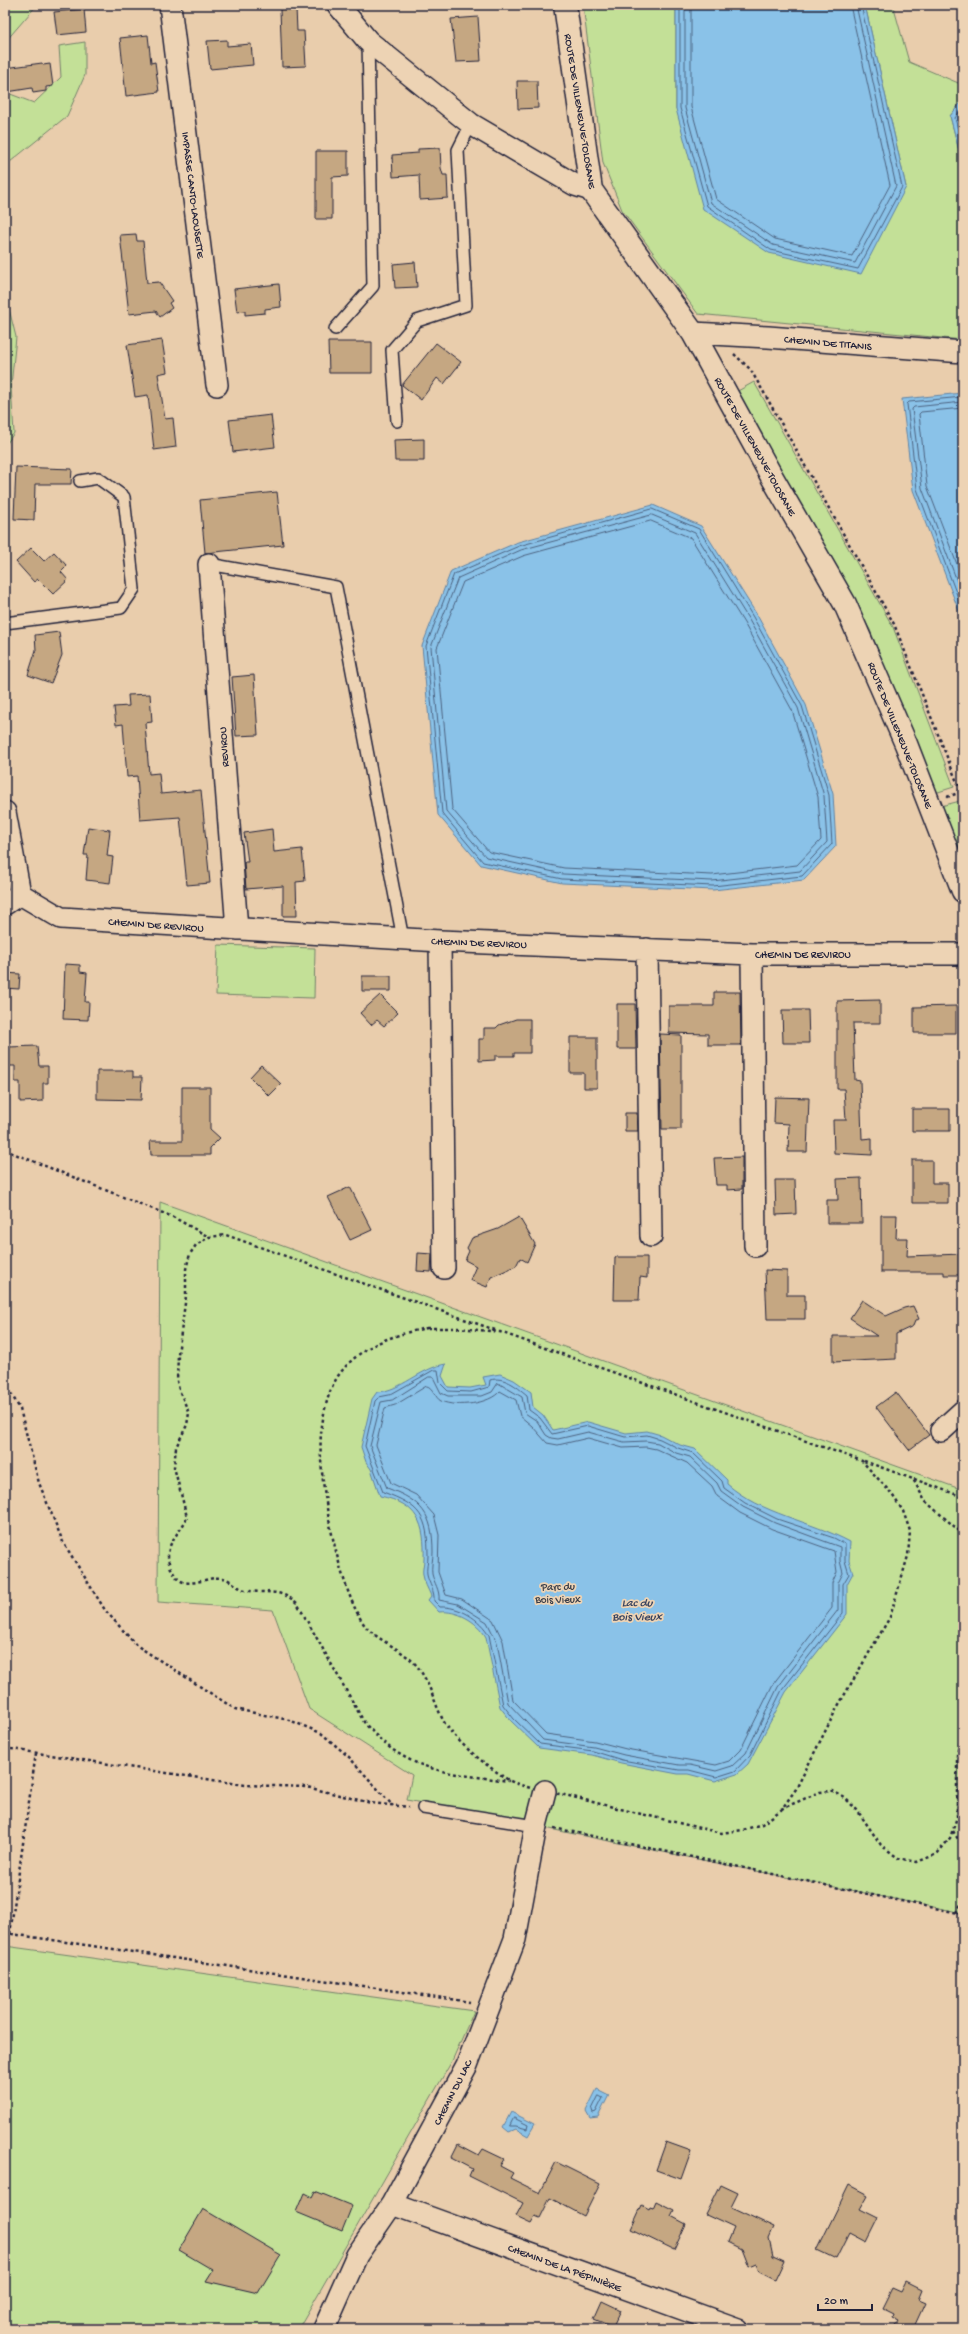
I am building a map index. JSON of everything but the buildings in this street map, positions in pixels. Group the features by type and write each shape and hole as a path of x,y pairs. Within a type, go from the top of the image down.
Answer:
{"street":[{"name":"IMPASSE CANTO-LAOUSETTE","path":"170,5 217,385"},
{"path":"338,5 368,41 471,124 575,185 591,190"},
{"name":"ROUTE DE VILLENEUVE-TOLOSANE","path":"566,5 591,190 704,334 772,477 845,604 906,744 963,891"},
{"name":"CHEMIN DE TITANIS","path":"704,334 963,352"},
{"name":"REVIROU","path":"209,564 237,929"},
{"path":"5,812 12,899"},
{"name":"CHEMIN DE REVIROU","path":"12,899 61,918 403,939 752,954 963,954"},
{"path":"440,941 444,1268"},
{"path":"647,949 651,1236"},
{"path":"752,954 755,1246"},
{"path":"941,1431 963,1410"},
{"name":"CHEMIN DU LAC","path":"324,2329 357,2255 392,2204 467,2066 489,2004 515,1939 536,1826 545,1791"},
{"name":"CHEMIN DE LA PÉPINIÈRE","path":"392,2204 738,2329"}],"lane":[{"path":"335,329 373,286 368,41"},
{"path":"396,421 392,350 417,321 466,305 458,150 471,124"},
{"path":"5,624 121,608 134,589 124,497 98,478 80,481"},
{"path":"209,564 336,587 403,939"},
{"path":"423,1808 536,1826"}],"path":[{"path":"704,334 750,369 810,470 894,624 961,792"},
{"path":"5,1150 173,1217 209,1237"},
{"path":"963,1497 226,1235 209,1237 196,1245 190,1254 186,1269 186,1296 178,1354 177,1381 178,1390 190,1413 187,1425 176,1447 174,1468 187,1517 185,1523 170,1543 169,1564 174,1574 180,1581 192,1584 224,1578 244,1590 276,1592 288,1596 297,1603 364,1722 386,1746 403,1758 431,1769 509,1781 721,1833 743,1830 762,1824 781,1810 820,1792 833,1791 845,1798 857,1810 881,1845 898,1858 917,1862 937,1854 950,1838 953,1831 957,1816 957,1754 963,1732"},
{"path":"500,1332 458,1328 426,1328 403,1333 374,1345 358,1354 337,1377 326,1402 321,1436 324,1485 340,1570 353,1601 367,1627 394,1646 416,1665 431,1689 443,1720 456,1738 509,1781"},
{"path":"5,1383 20,1409 39,1482 63,1542 105,1610 136,1645 235,1709 289,1720 322,1733 349,1757 393,1806"},
{"path":"781,1810 796,1789 838,1706 890,1617 908,1556 910,1531 903,1511 891,1493 862,1461"},
{"path":"913,1479 924,1501 963,1534"},
{"path":"5,1748 245,1785 306,1787 326,1790 349,1799 393,1806 423,1808"},
{"path":"10,1934 36,1753"},
{"path":"536,1826 558,1829 963,1914"},
{"path":"953,1831 963,1847"},
{"path":"957,1913 963,1899"},
{"path":"5,1933 489,2004"}],"green space":[{"path":"5,5 37,5 5,42"},
{"path":"583,5 676,5 676,109 906,187 865,5 893,5 909,62 963,85 963,100 950,116 963,166 963,340 698,314 622,210 603,163"},
{"path":"85,42 85,75 67,116 5,166 5,92 34,103 61,77 59,46"},
{"path":"5,293 16,337 11,386 14,433 5,446"},
{"path":"754,382 893,627 954,787 935,793 870,630 736,392"},
{"path":"960,801 963,808 963,864 941,806"},
{"path":"218,945 315,948 314,998 216,995"},
{"name":"Parc du Bois Vieux","path":"160,1202 963,1490 963,1913 407,1800 412,1775 309,1709 273,1610 158,1602"},
{"path":"5,1946 474,2011 452,2061 298,2329 5,2329"}],"water":[{"path":"676,5 865,5 906,187 861,274 769,253 703,209 676,109"},
{"path":"963,100 963,166 950,116"},
{"path":"963,393 963,622 913,490 902,399"},
{"path":"653,505 701,526 757,615 806,705 833,794 836,846 804,880 713,890 562,883 481,865 438,815 422,646 451,571 518,542"},
{"name":"Lac du Bois Vieux","path":"446,1364 442,1376 448,1387 470,1388 486,1385 483,1377 500,1374 514,1380 531,1392 533,1407 543,1415 553,1430 588,1422 626,1433 647,1431 661,1435 680,1445 695,1449 727,1480 727,1484 756,1503 834,1534 850,1542 849,1561 853,1573 847,1584 847,1614 786,1692 748,1764 737,1774 715,1781 688,1774 678,1774 621,1763 592,1755 539,1748 511,1721 500,1707 486,1637 477,1626 466,1618 453,1613 439,1612 428,1600 431,1596 423,1575 424,1546 421,1525 411,1510 403,1504 380,1496 371,1469 366,1462 361,1447 372,1399 377,1392 394,1388 428,1370"},
{"path":"597,2089 609,2095 598,2117 590,2118 586,2111"},
{"path":"511,2112 535,2124 528,2136 516,2129 509,2132 503,2127"}]}
